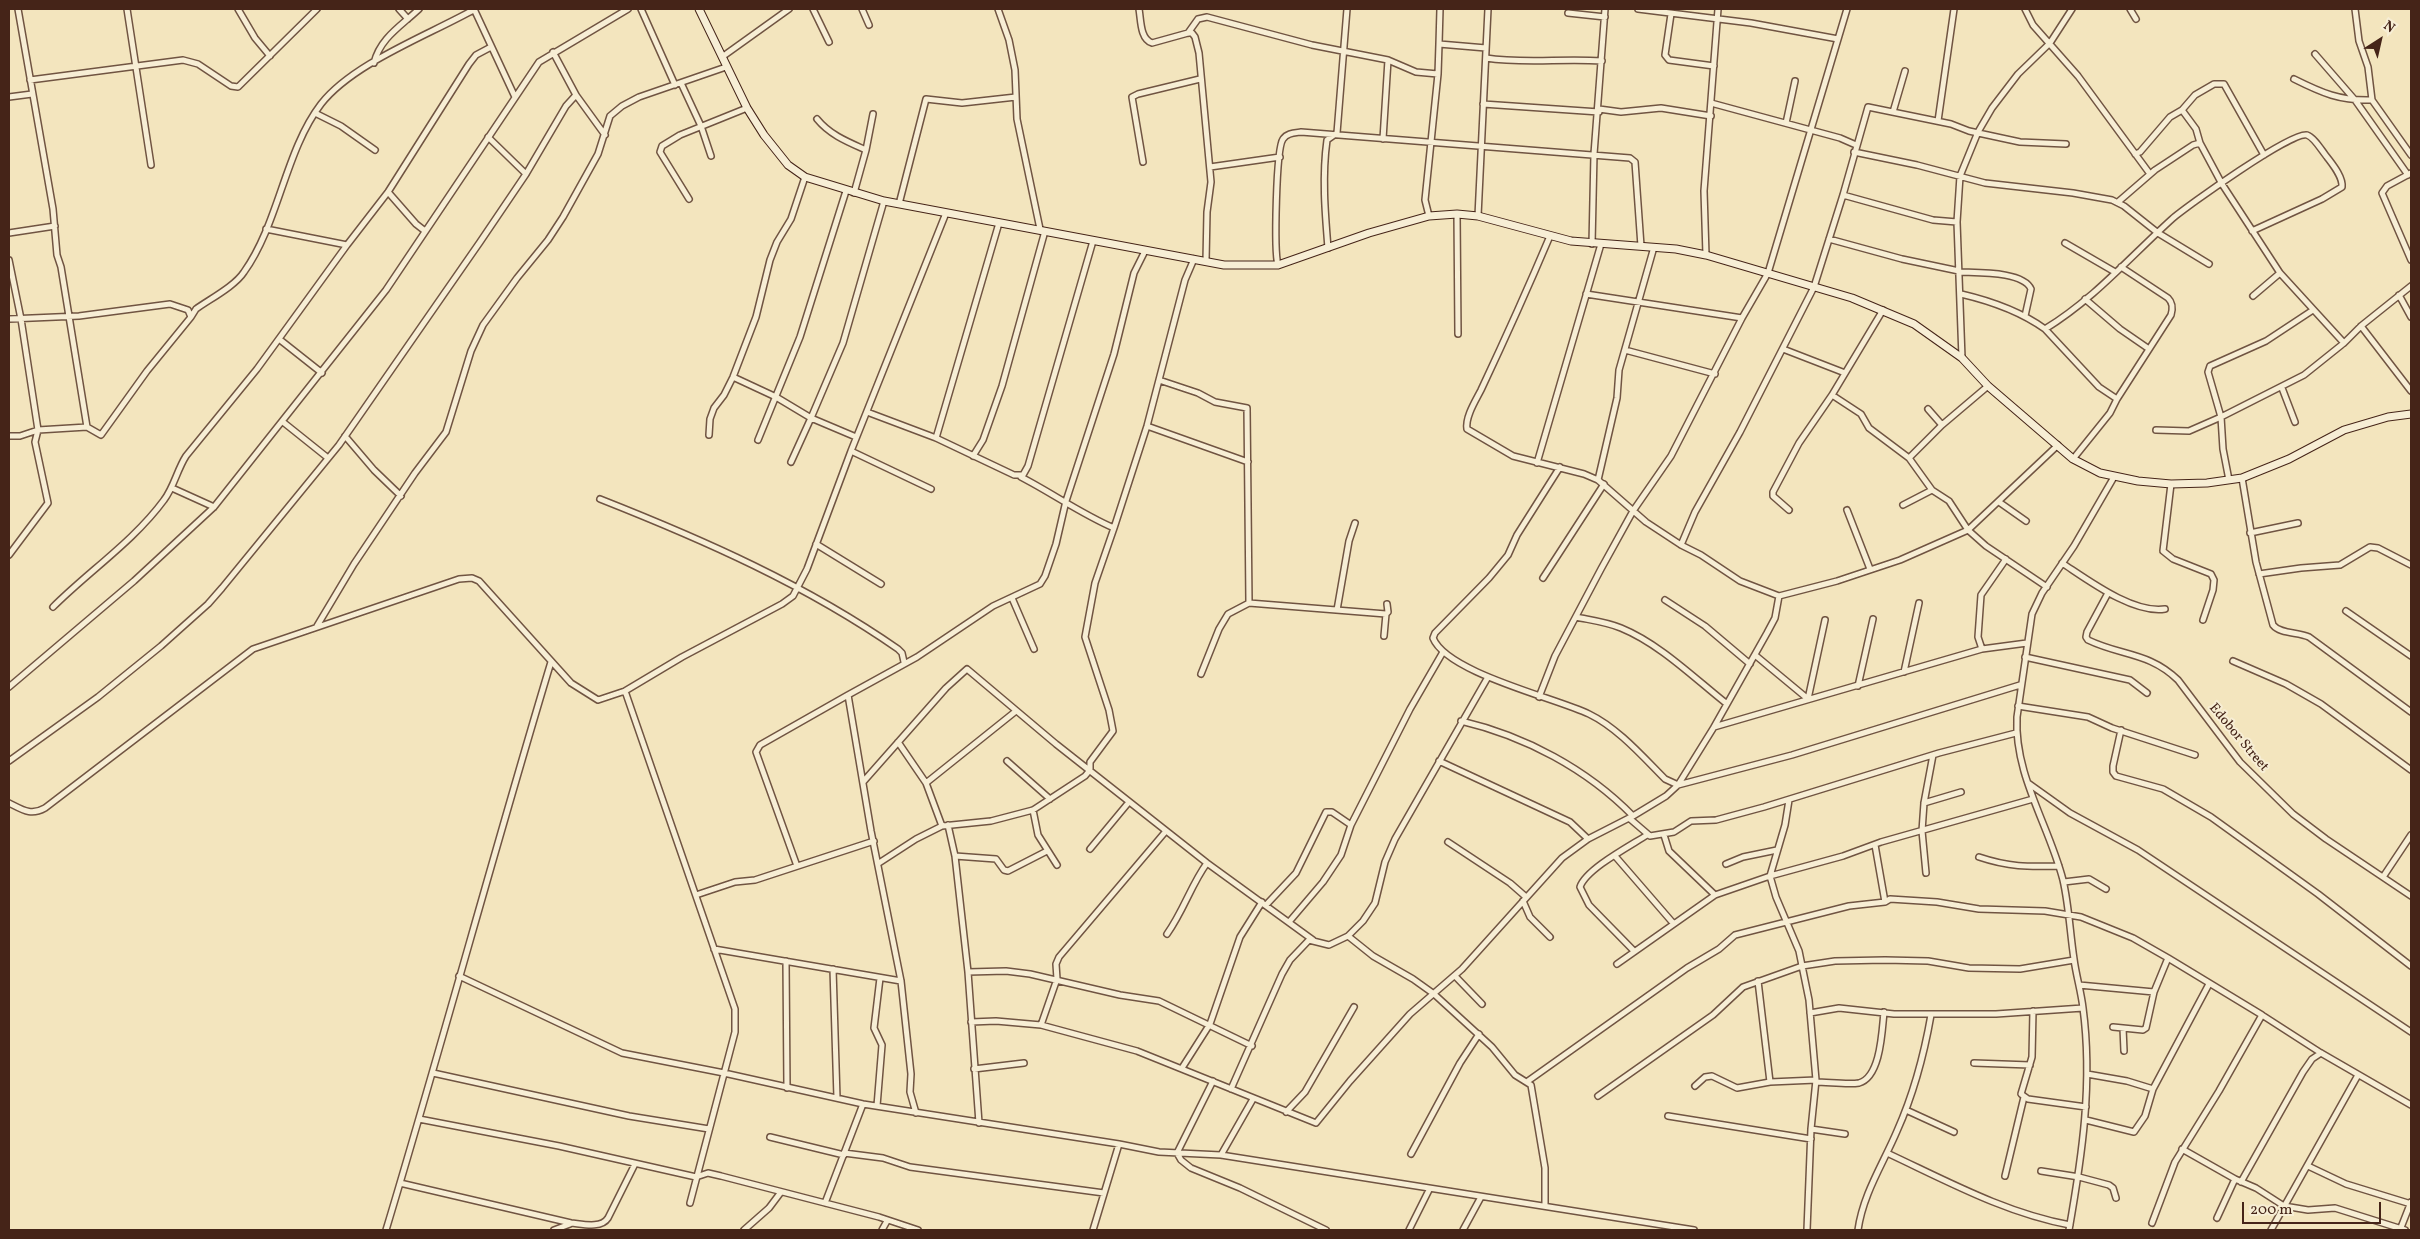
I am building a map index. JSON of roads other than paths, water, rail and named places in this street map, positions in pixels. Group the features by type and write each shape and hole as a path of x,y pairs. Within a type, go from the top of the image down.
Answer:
{"street":[{"path":"18,9 55,226 57,255 61,267 87,427"},
{"path":"127,9 151,164"},
{"path":"238,9 255,38 270,56"},
{"path":"30,80 191,60 235,87 240,85 318,9"},
{"path":"399,9 408,19"},
{"path":"374,64 379,46 419,9"},
{"path":"9,436 20,436 38,430 87,427 96,434 100,435 104,432 147,371 196,309 244,273 266,228 305,132 315,113 333,92 374,64 475,9 514,97"},
{"path":"9,687 134,581 214,507 391,284 539,62 628,9"},
{"path":"642,9 678,84 701,126 710,156"},
{"path":"699,9 747,108 779,156 805,177 884,201 1206,262 1250,266 1278,265 1429,216 1457,214 1478,216 1550,236 1592,244 1654,247 1706,255 1852,298 1914,324 1962,358 1988,386 2073,458 2114,477 2171,484 2242,478 2289,460 2344,430 2388,417 2411,414"},
{"path":"722,57 789,9"},
{"path":"813,9 829,42"},
{"path":"862,9 869,26"},
{"path":"973,456 983,440 1002,386 1042,230 1017,119 1014,62 1009,40 998,9"},
{"path":"1139,9 1144,37 1148,42 1159,42 1188,33 1192,33 1195,37 1210,166 1206,262"},
{"path":"1338,134 1347,9"},
{"path":"1429,216 1425,200 1438,74 1440,9"},
{"path":"1478,216 1488,9"},
{"path":"1592,244 1594,154 1599,110 1605,9"},
{"path":"1638,9 1717,18 1838,39"},
{"path":"1706,255 1704,191 1718,9"},
{"path":"1539,697 1555,656 1633,511 1671,456 1715,374 1742,318 1768,274 1847,9"},
{"path":"1938,121 1954,9"},
{"path":"2025,9 2033,25 2078,76 2150,174"},
{"path":"1962,358 1957,222 1960,176 1978,132 2005,90 2050,43 2072,9"},
{"path":"2130,9 2136,19"},
{"path":"2356,9 2359,41 2368,67 2372,100 2411,155"},
{"path":"1568,13 1605,17"},
{"path":"1671,14 1665,55 1667,58 1669,60 1714,66"},
{"path":"1188,33 1198,19 1207,17 1312,45 1388,60 1416,72 1438,74"},
{"path":"1439,44 1486,48"},
{"path":"53,607 156,510 172,488 178,468 186,456 258,370 347,245 388,192 476,54 491,47"},
{"path":"553,52 576,95 605,135"},
{"path":"2314,54 2355,100 2409,174 2387,186 2382,193 2410,256"},
{"path":"1486,58 1506,61 1570,59 1602,61"},
{"path":"1383,139 1388,60"},
{"path":"317,627 354,564 446,432 471,351 483,325 564,217 598,154 610,116 622,106 726,67"},
{"path":"1893,112 1906,71"},
{"path":"1143,162 1132,97 1200,79"},
{"path":"2294,79 2326,95 2355,100 2372,100"},
{"path":"1786,123 1795,81"},
{"path":"2135,154 2140,152 2170,117 2182,110 2195,95 2214,84 2224,84 2264,155"},
{"path":"9,97 32,94"},
{"path":"9,761 98,697 161,646 208,604 346,436 526,174 566,106 576,95"},
{"path":"899,204 924,100 962,103 1016,97"},
{"path":"1711,103 1811,130 1856,145"},
{"path":"1482,104 1621,112 1661,108 1711,116"},
{"path":"1681,545 1695,512 1740,432 1814,287 1830,239 1868,107 1938,121 2020,142 2066,144"},
{"path":"689,199 660,149 680,135 747,108"},
{"path":"2182,110 2196,130 2200,143 2222,184 2280,273 2344,343"},
{"path":"315,113 340,126 375,150"},
{"path":"758,440 800,337 866,150 873,114"},
{"path":"817,119 839,138 866,150"},
{"path":"1278,265 1276,258 1280,157 1282,140 1291,133 1338,134 1630,158 1635,162 1641,246"},
{"path":"1328,248 1324,202 1325,154 1327,140 1338,134"},
{"path":"2045,329 2085,299 2194,202 2264,155 2302,134 2308,135 2332,163 2343,185 2340,190 2252,231"},
{"path":"488,137 526,174"},
{"path":"2118,202 2150,174 2193,145 2200,143"},
{"path":"1854,152 1985,183 2073,193 2118,202 2158,233 2209,264"},
{"path":"1210,166 1280,157"},
{"path":"709,435 714,408 724,395 733,377 756,317 770,260 777,242 791,219 805,177"},
{"path":"388,192 416,224 426,231"},
{"path":"1843,195 1933,220 1957,222"},
{"path":"791,462 843,343 884,201"},
{"path":"9,803 30,813 45,808 228,668 240,656 252,649 458,579 472,578 487,588 508,615 571,683 592,698 603,699 625,691 682,657 782,604 793,596 798,588 850,451 946,213"},
{"path":"1457,214 1458,334"},
{"path":"936,438 999,223"},
{"path":"9,233 55,226"},
{"path":"266,228 347,245"},
{"path":"1550,236 1518,314 1466,425 1467,429 1513,456 1560,467 1598,480 1633,511 1681,545 1701,555 1740,581 1779,596 1836,581 1900,560 1968,530 2058,446"},
{"path":"1830,239 1902,259 1959,271 2008,276 2025,280 2031,289 2025,316"},
{"path":"1021,477 1028,466 1093,241"},
{"path":"2065,243 2115,272"},
{"path":"1537,463 1601,244"},
{"path":"1598,480 1617,398 1619,370 1654,247"},
{"path":"796,866 756,752 760,746 904,662 917,657 993,606 1040,584 1045,576 1062,521 1066,501 1114,354 1134,272 1145,251"},
{"path":"879,863 945,825 991,821 1032,810 1050,800 1085,776 1090,770 1090,762 1113,731 1109,710 1084,637 1095,582 1147,426 1185,280 1194,259"},
{"path":"9,260 21,319 38,430 35,442 48,504 9,555"},
{"path":"2073,458 2110,413 2171,315 2172,305 2168,298 2121,267"},
{"path":"2253,296 2280,273"},
{"path":"2156,430 2189,431 2222,418 2282,388 2304,375 2411,286"},
{"path":"1586,294 1742,318"},
{"path":"1961,294 1996,304 2025,316 2045,329 2099,387 2117,399"},
{"path":"2399,295 2411,316"},
{"path":"2085,299 2120,329 2149,349"},
{"path":"9,319 69,317 170,304 188,310 191,317"},
{"path":"1789,510 1772,496 1773,492 1799,444 1883,310"},
{"path":"2229,480 2223,449 2222,418 2208,372 2210,366 2266,341 2313,310"},
{"path":"2361,326 2411,391"},
{"path":"279,339 322,373"},
{"path":"1783,349 1845,373"},
{"path":"1625,350 1715,374"},
{"path":"733,377 776,397 811,418 856,437"},
{"path":"1159,380 1198,393 1215,402 1247,408 1247,586 1249,603"},
{"path":"1909,458 1942,424 1988,386"},
{"path":"2282,388 2295,422"},
{"path":"1832,394 1861,414 1869,428 1909,458 1932,490 1949,501 1968,530 1986,546 2047,587"},
{"path":"1928,409 1942,424"},
{"path":"867,412 936,438 1021,477 1066,501 1086,515 1114,528"},
{"path":"283,422 328,458"},
{"path":"1147,426 1248,462"},
{"path":"346,436 374,470 401,496"},
{"path":"850,451 931,489"},
{"path":"1560,467 1517,535 1508,555 1489,578 1435,632 1432,638 1443,652 1488,677 1578,710 1600,721 1665,779 1678,785 1792,755 2020,685"},
{"path":"1887,1153 1984,1199 2019,1213 2070,1228 2080,1177 2086,1120 2087,1074 2083,1008 2074,960 2064,882 2033,799 2016,733 2020,685 2032,614 2114,477"},
{"path":"2242,478 2250,533 2259,574 2271,620 2275,628 2309,637 2411,712"},
{"path":"1543,578 1604,484"},
{"path":"2171,484 2163,551 2173,559 2211,574 2214,580 2213,590 2203,620"},
{"path":"172,488 214,507"},
{"path":"1903,505 1932,490"},
{"path":"600,499 682,532 798,588 838,610 898,650 902,653 904,662"},
{"path":"1999,502 2026,521"},
{"path":"1847,510 1870,569"},
{"path":"1337,610 1349,541 1355,523"},
{"path":"2250,533 2298,523"},
{"path":"816,544 881,584"},
{"path":"2259,574 2340,565 2370,547 2378,548 2411,565"},
{"path":"1982,649 1978,637 1981,595 2006,559"},
{"path":"2062,563 2108,593 2149,609 2165,609"},
{"name":"Edobor Street","path":"2108,593 2087,632 2086,637 2088,640 2142,656 2170,672 2240,762 2274,796 2326,839 2411,896"},
{"path":"971,1022 996,1021 1041,1025 1137,1050 1313,1123 1319,1121 1350,1082 1410,1014 1455,976 1562,858 1588,838 1631,817 1666,796 1678,785 1714,727 1775,618 1779,596"},
{"path":"1012,598 1034,649"},
{"path":"1665,600 1705,626 1750,664"},
{"path":"1201,674 1219,629 1228,614 1249,603 1386,614"},
{"path":"1384,636 1386,614 1388,612 1387,604"},
{"path":"1904,672 1919,604"},
{"path":"2346,610 2411,656"},
{"path":"1576,617 1619,627 1635,635 1674,661 1727,704"},
{"path":"1858,686 1873,619"},
{"path":"1808,699 1825,620"},
{"path":"1714,727 1982,649 2027,643"},
{"path":"1288,922 1323,882 1341,855 1351,825 1410,709 1443,652"},
{"path":"1755,655 1808,699"},
{"path":"2025,657 2130,680 2147,693"},
{"path":"2233,661 2286,684 2321,704 2411,770"},
{"path":"386,1230 433,1073 500,830 551,662"},
{"path":"863,782 966,669 1207,863 1313,940 1329,945 1348,936 1372,911 1385,862 1395,839 1488,677"},
{"path":"625,691 735,1009 736,1021 724,1073 690,1203"},
{"path":"848,695 901,982 911,1074 910,1092 916,1113"},
{"path":"2018,706 2088,717 2121,730 2195,754"},
{"path":"926,783 1016,711"},
{"path":"1461,722 1505,733 1562,762 1603,788 1647,835"},
{"path":"2121,730 2113,766 2113,772 2116,776 2163,789 2211,818 2318,894 2411,966"},
{"path":"1634,951 1589,905 1580,887 1582,881 1594,870 1647,835 1674,832 1691,822 1716,820 1789,800 1933,755 2016,733"},
{"path":"898,742 926,783 945,825 955,856 968,972 979,1123"},
{"path":"1926,873 1922,830 1924,803 1933,755"},
{"path":"1008,761 1050,800"},
{"path":"1439,761 1570,822 1588,838"},
{"path":"2028,783 2070,813 2138,850 2411,1032"},
{"path":"1924,803 1961,792"},
{"path":"1617,964 1714,894 1770,876 1827,861 1922,830 2033,799"},
{"path":"1789,800 1770,876 1802,966 1810,1013 1816,1081 1811,1129 1807,1230"},
{"path":"1090,849 1129,802"},
{"path":"1032,810 1038,835 1057,865"},
{"path":"1182,1068 1210,1024 1240,936 1264,904 1296,873 1326,812 1332,812 1351,825"},
{"path":"1041,1025 1057,979 1056,964 1059,957 1166,831"},
{"path":"1664,834 1669,852 1714,894"},
{"path":"2383,877 2411,835"},
{"path":"696,895 874,841"},
{"path":"1448,842 1510,883 1524,899 1530,917 1550,937"},
{"path":"1876,845 1886,902"},
{"path":"1726,864 1744,857 1777,850"},
{"path":"955,856 996,859 1008,871 1047,851"},
{"path":"1615,856 1673,923"},
{"path":"1979,856 1997,863 2021,867 2059,866"},
{"path":"1167,934 1180,917 1192,892 1196,878 1207,863"},
{"path":"2064,882 2088,879 2106,889"},
{"path":"1528,1081 1680,972 1719,949 1735,936 1849,906 1886,902 1890,899 1937,902 1979,909 2045,911 2069,914 2133,938 2262,1015 2321,1053 2411,1105"},
{"path":"1348,936 1373,956 1413,979 1434,994 1479,1034 1516,1075 1528,1081 1532,1089 1545,1168 1544,1206"},
{"path":"1231,1089 1252,1046 1282,974 1301,948 1313,940"},
{"path":"714,948 901,982"},
{"path":"2113,1027 2143,1030 2146,1028 2154,992 2168,958"},
{"path":"1598,1096 1713,1015 1743,987 1802,966 1835,961 1885,960 1928,961 1969,968 2020,969 2074,960"},
{"path":"786,961 787,1088"},
{"path":"833,969 838,1098"},
{"path":"968,972 1006,971 1057,979 1120,995 1159,1001 1210,1024 1252,1046"},
{"path":"459,976 622,1053 724,1073 863,1104 1119,1144 1148,1151 1221,1156 1694,1230"},
{"path":"1455,976 1482,1004"},
{"path":"877,1106 882,1045 874,1028 880,978"},
{"path":"1758,981 1770,1082"},
{"path":"2086,1120 2134,1132 2145,1116 2153,1089 2209,984"},
{"path":"2079,985 2154,992"},
{"path":"1286,1112 1305,1092 1354,1007"},
{"path":"1810,1013 1839,1008 1931,1015 1996,1014 2083,1008"},
{"path":"2005,1176 2024,1097 2022,1091 2030,1065 2034,1038 2033,1011"},
{"path":"1695,1086 1705,1077 1712,1076 1737,1088 1770,1082 1816,1081 1855,1083 1864,1080 1878,1056 1884,1012"},
{"path":"1858,1230 1863,1203 1906,1110 1918,1078 1931,1015"},
{"path":"2152,1223 2182,1148 2219,1091 2262,1015"},
{"path":"2124,1028 2124,1052"},
{"path":"1411,1154 1460,1063 1479,1034"},
{"path":"2241,1182 2303,1072 2312,1059 2321,1053"},
{"path":"974,1069 1024,1063"},
{"path":"1974,1063 2030,1065"},
{"path":"433,1073 629,1116 709,1129"},
{"path":"2087,1074 2128,1081 2153,1089"},
{"path":"2271,1230 2358,1075"},
{"path":"1177,1153 1213,1081"},
{"path":"2024,1097 2086,1107"},
{"path":"1221,1156 1253,1099"},
{"path":"825,1203 863,1104"},
{"path":"1906,1110 1954,1132"},
{"path":"1668,1116 1811,1139"},
{"path":"419,1119 560,1146 696,1177 708,1173 879,1217 887,1222 918,1230"},
{"path":"1811,1129 1845,1134"},
{"path":"770,1137 844,1154 883,1158 910,1167 1104,1193"},
{"path":"1093,1230 1119,1144"},
{"path":"2182,1148 2235,1179 2256,1188 2284,1206 2308,1210 2335,1208 2402,1230 2411,1203 2346,1184 2308,1166"},
{"path":"1177,1153 1181,1160 1191,1168 1240,1188 1326,1230"},
{"path":"400,1183 571,1223 599,1225 606,1222 635,1164"},
{"path":"2041,1171 2080,1177 2109,1185 2116,1198"},
{"path":"2217,1218 2235,1179"},
{"path":"1409,1230 1429,1190"},
{"path":"744,1230 769,1208 781,1192"},
{"path":"1463,1230 1481,1197"},
{"path":"882,1230 887,1222"},
{"path":"554,1230 571,1223"}]}
